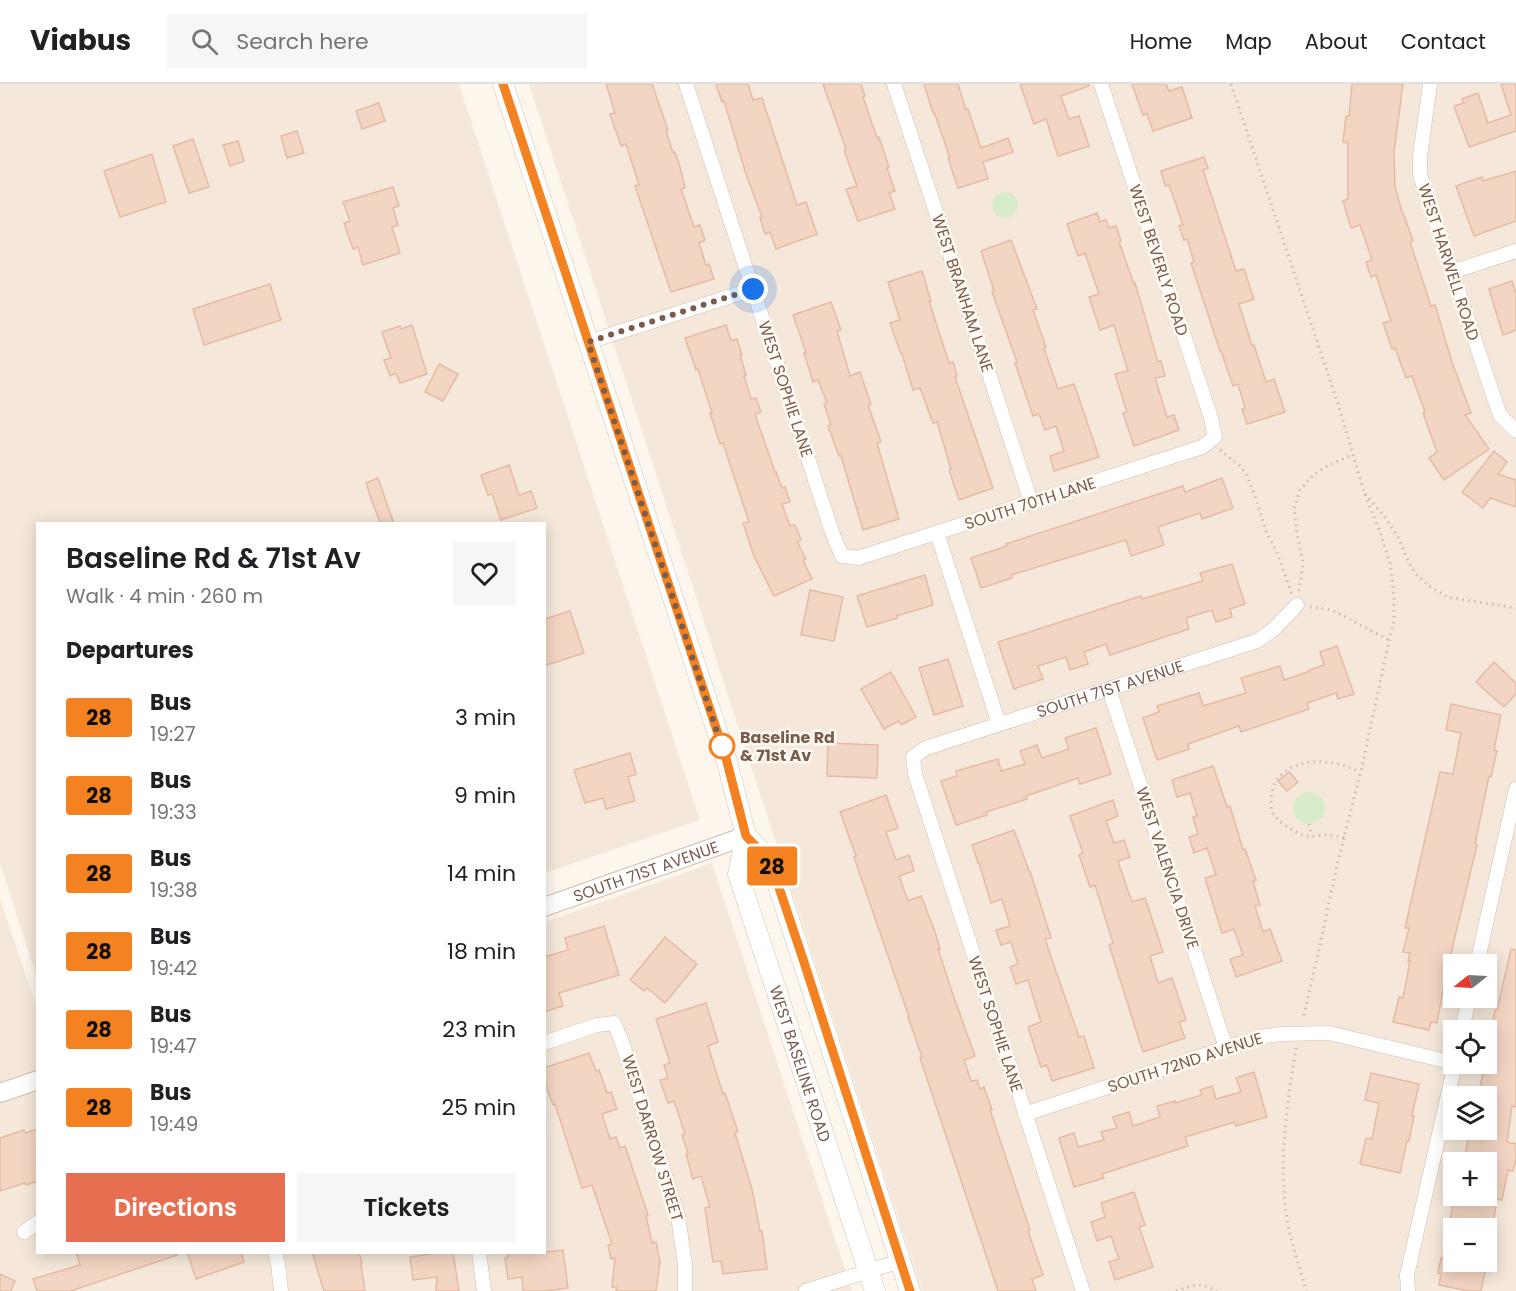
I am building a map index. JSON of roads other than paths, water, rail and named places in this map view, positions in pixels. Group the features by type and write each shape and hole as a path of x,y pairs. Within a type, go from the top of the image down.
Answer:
{"main road":[{"name":"WEST BASELINE ROAD","path":"503,84 726,758 746,836 738,874 875,1291"},
{"name":"WEST BASELINE ROAD","path":"746,836 770,861 910,1291"}],"street":[{"name":"WEST SOPHIE LANE","path":"686,84 832,532 842,556"},
{"name":"WEST BRANHAM LANE","path":"894,84 1031,502"},
{"name":"WEST BEVERLY ROAD","path":"1101,84 1211,418 1212,440"},
{"name":"WEST HARWELL ROAD","path":"1431,84 1420,156 1420,175 1500,415 1516,432"},
{"path":"1452,272 1516,251"},
{"path":"588,342 753,289"},
{"name":"SOUTH 70TH LANE","path":"842,556 858,558 1202,447 1212,440"},
{"path":"937,533 999,724"},
{"name":"SOUTH 71ST AVENUE","path":"913,757 926,748 1257,640 1274,629 1297,605"},
{"name":"WEST VALENCIA DRIVE","path":"1109,689 1226,1048"},
{"name":"WEST SOPHIE LANE","path":"913,757 915,774 1083,1291"},
{"path":"1478,954 1516,789"},
{"name":"SOUTH 71ST AVENUE","path":"546,906 746,836"},
{"name":"WEST DARROW STREET","path":"546,1042 597,1024 614,1023 678,1216 685,1264 685,1291"},
{"name":"SOUTH 72ND AVENUE","path":"1025,1114 1266,1036 1329,1033 1443,1060"},
{"path":"1408,1291 1407,1275 1453,1074"},
{"path":"0,1093 36,1081"},
{"path":"24,1232 36,1223"},
{"path":"276,1254 281,1291"},
{"path":"479,1254 484,1291"},
{"path":"806,1291 900,1261"}],"place":[{"name":"Baseline Rd & 71st Av","path":"722,746"}]}
